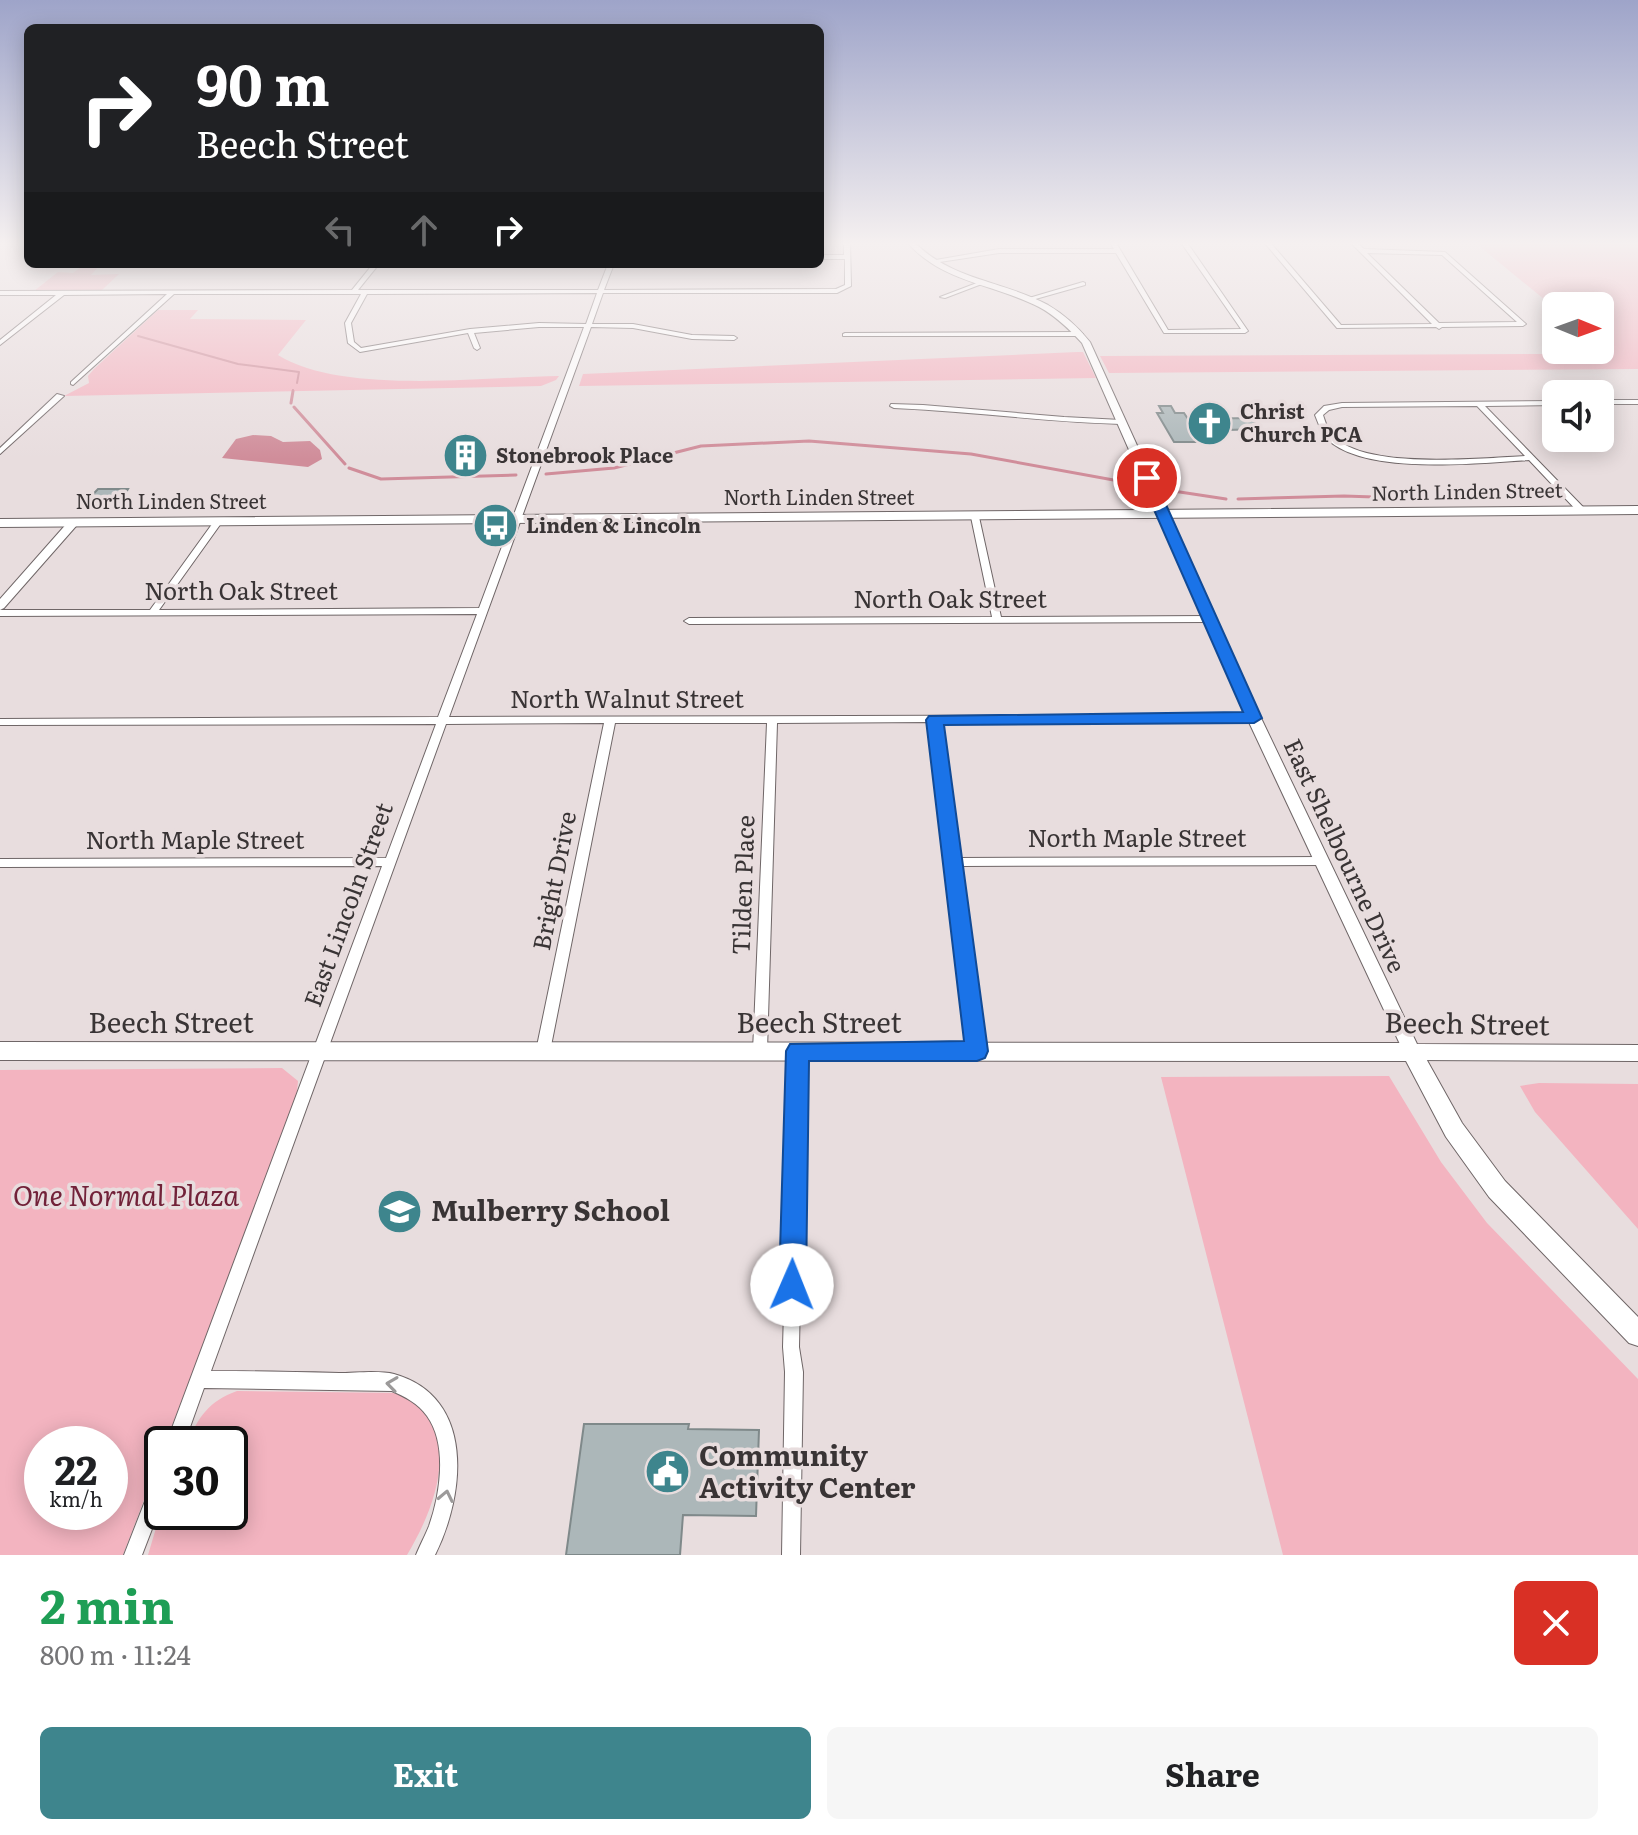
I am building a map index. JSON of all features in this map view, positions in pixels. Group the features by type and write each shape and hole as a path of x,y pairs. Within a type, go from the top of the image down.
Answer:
{"main road":[{"name":"North Linden Street","path":"0,523 1638,510"},
{"name":"Beech Street","path":"0,1051 1412,1052"},
{"path":"1412,1052 1454,1130 1497,1189 1638,1334"}],"street":[{"path":"0,343 37,314"},
{"path":"73,383 149,314"},
{"path":"353,314 348,323 348,333 355,349 470,331 589,325 633,326 692,337 734,338"},
{"name":"East Lincoln Street","path":"182,1426 593,314"},
{"path":"1058,314 1080,334"},
{"path":"1154,314 1162,328 1171,334 1242,332 1245,328 1235,314"},
{"path":"1326,314 1342,328 1522,325 1509,314"},
{"path":"1425,314 1439,327"},
{"path":"470,331 477,348"},
{"path":"845,335 1080,334"},
{"name":"East Shelbourne Drive","path":"1080,334 1100,371 1254,718 1412,1052"},
{"path":"0,452 60,396"},
{"path":"1614,402 1638,402"},
{"path":"1532,458 1375,459 1342,448 1327,433 1319,415 1336,406 1542,403"},
{"path":"1479,404 1582,511"},
{"path":"894,406 960,409 1049,421 1121,422"},
{"path":"975,517 997,620"},
{"path":"153,612 218,522"},
{"path":"0,606 73,523"},
{"name":"North Oak Street","path":"0,613 481,611"},
{"name":"North Oak Street","path":"689,621 1210,619"},
{"name":"North Walnut Street","path":"0,722 1254,718"},
{"name":"Bright Drive","path":"543,1051 610,720"},
{"name":"Tilden Place","path":"760,1051 772,720"},
{"path":"935,720 977,1051"},
{"name":"North Maple Street","path":"953,862 1322,861"},
{"name":"North Maple Street","path":"0,863 391,862"},
{"path":"791,1555 794,1372 791,1347 798,1051"},
{"name":"Beech Street","path":"1412,1052 1638,1053"},
{"path":"200,1379 392,1382 415,1391 434,1411 446,1434 448,1488 442,1515 425,1555"},
{"path":"133,1555 144,1526"}],"green space":[{"path":"154,314 195,314 190,319 306,320 278,355 305,367 338,375 414,381 559,376 541,386 64,396 89,383 88,376"},
{"path":"1614,314 1638,314 1638,369 1109,373 1100,356 1542,354 1542,364 1614,364"},
{"path":"1083,352 1096,378 579,386 583,374"},
{"name":"One Normal Plaza","path":"282,1068 298,1081 296,1101 172,1426 144,1426 144,1500 123,1555 0,1555 0,1070"},
{"path":"1389,1076 1441,1162 1487,1223 1638,1379 1638,1555 1283,1555 1161,1077"},
{"path":"1539,1083 1638,1084 1638,1229 1535,1112 1520,1086"},
{"path":"237,1391 398,1393 419,1407 432,1425 439,1446 439,1468 428,1513 407,1555 148,1555 155,1530 248,1530 248,1426 196,1426 206,1411"}],"shaded area":[{"path":"253,435 271,436 283,442 310,441 320,450 322,459 308,467 222,458 236,439"}],"building":[{"name":"Christ Church PCA","path":"1159,406 1171,406 1175,413 1184,413 1188,419 1251,418 1259,429 1195,431 1202,442 1174,442 1157,413 1163,413"},
{"path":"98,489 128,489 116,509 79,509"},
{"name":"Community Activity Center","path":"584,1424 689,1424 688,1429 759,1430 756,1516 683,1515 680,1555 566,1555"}],"waterway":[{"path":"138,336 238,364 299,372 297,383"},
{"path":"291,403 293,391"},
{"path":"294,407 345,464"},
{"path":"546,474 614,468 701,446 809,441 971,454 1130,483"},
{"path":"349,468 381,479 516,475"},
{"path":"1160,489 1226,499"},
{"path":"1238,499 1344,496 1435,499"}],"place":[{"name":"Christ Church PCA","path":"1209,424"},
{"name":"Stonebrook Place","path":"465,456"},
{"name":"Linden & Lincoln","path":"495,526"},
{"name":"Mulberry School","path":"400,1211"},
{"name":"Community Activity Center","path":"668,1472"}],"route":[{"path":"792,1285 798,1051 977,1051 935,720 1254,718 1147,478"}]}
